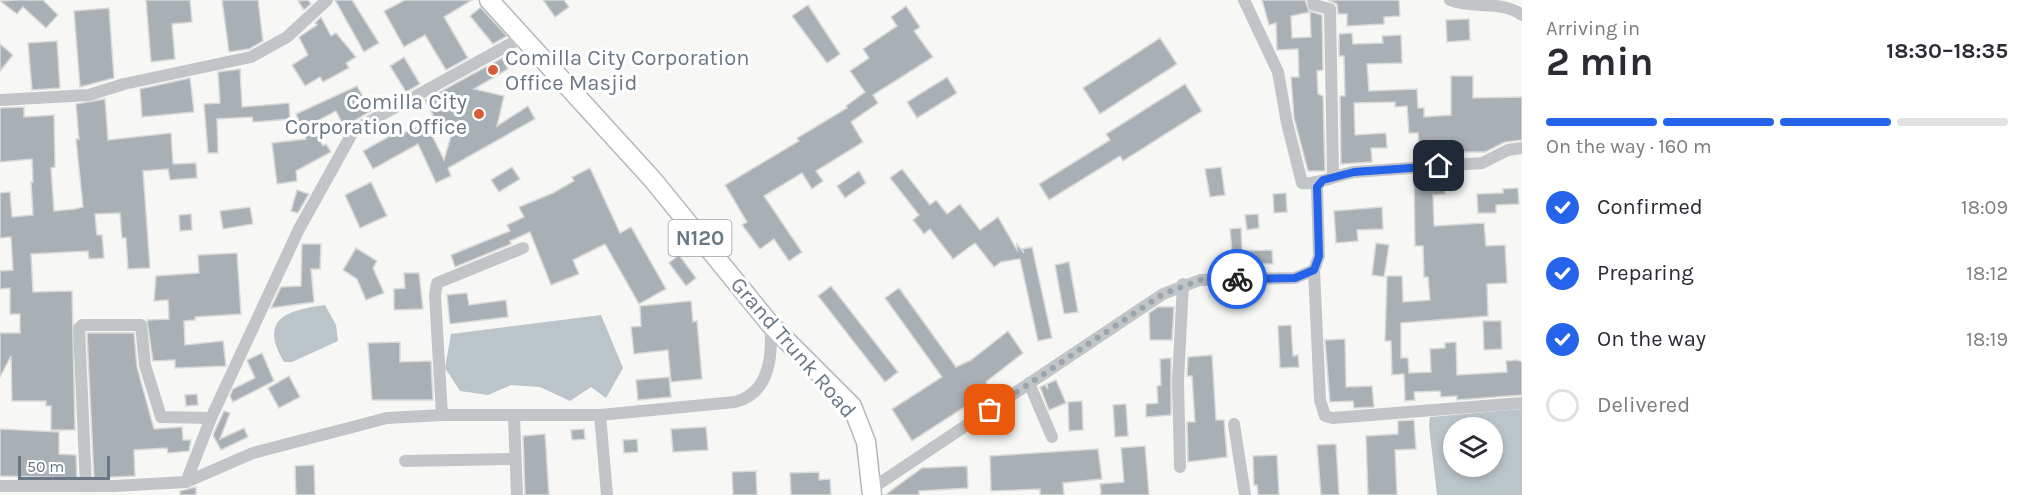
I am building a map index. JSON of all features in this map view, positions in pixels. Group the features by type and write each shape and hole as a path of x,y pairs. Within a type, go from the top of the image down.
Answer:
{"highway":[{"name":"Grand Trunk Road","path":"489,0 520,38 653,180 770,324 852,406 866,442 871,492"}],"street":[{"path":"0,100 89,95 124,84 251,57 287,37 327,0"},
{"path":"1244,0 1278,72 1287,123 1302,183 1318,212"},
{"path":"1313,0 1314,5 1330,9 1333,175"},
{"path":"1450,0 1504,6 1516,9 1522,15"},
{"path":"186,482 211,418 299,229 354,130 520,38"},
{"path":"1302,183 1320,182 1333,175 1482,163 1508,150 1522,148"},
{"path":"1320,182 1317,187 1319,256 1314,270 1320,400 1325,416 1355,417 1522,403"},
{"path":"442,414 435,295 437,283 523,248"},
{"path":"871,492 1163,294 1183,284 1200,280 1295,278 1314,270"},
{"path":"1180,467 1178,381 1183,284"},
{"path":"0,486 86,486 186,482 252,453 387,418 442,414 514,417 600,415 746,400 757,390 770,362 770,324"},
{"path":"86,486 79,327 82,325 141,325 146,365 161,417 211,418"},
{"path":"1029,383 1052,436"},
{"path":"600,415 607,495"},
{"path":"514,417 517,495"},
{"path":"1234,424 1245,495"},
{"path":"405,461 515,459"}],"shaded area":[{"path":"325,305 336,325 338,341 292,362 284,362 274,336 276,326 281,319 299,310"},
{"path":"601,315 623,368 606,398 591,387 570,401 540,387 511,385 488,395 460,391 445,368 451,334"},
{"path":"1522,409 1522,495 1437,495 1429,426 1430,417"}],"building":[{"path":"43,0 58,15 46,28 23,7 17,14 0,1"},
{"path":"146,0 190,0 192,22 172,24 175,59 151,62"},
{"path":"222,0 258,0 263,41 249,49 229,52"},
{"path":"308,0 311,4 304,10 298,1"},
{"path":"335,0 352,0 379,43 364,52"},
{"path":"405,0 472,0 444,17 468,58 446,70 425,35 404,47 384,11"},
{"path":"543,0 564,0 569,7 555,17"},
{"path":"1262,0 1305,0 1309,11 1322,15 1323,70 1317,71 1318,94 1323,96 1325,171 1308,171 1294,118 1291,77 1299,77 1298,49 1277,50 1276,23 1269,25","holes":["1310,12 1311,37 1292,38 1291,16"]},
{"path":"1328,0 1399,0 1400,16 1384,17 1384,24 1347,26 1347,14 1338,14 1337,4"},
{"path":"808,5 840,54 827,63 792,16"},
{"path":"906,6 920,27 914,31 933,57 873,95 878,103 851,122 863,142 816,171 823,181 812,189 802,173 764,196 802,252 789,261 774,239 760,249 742,225 747,222 725,185 799,141 797,138 847,108 846,106 865,92 850,71 869,58 863,49 897,26 891,17"},
{"path":"481,7 507,36 493,44 470,16"},
{"path":"109,8 114,78 80,87 74,11"},
{"path":"321,17 331,36 336,33 356,57 346,63 349,68 323,82 320,77 305,86 292,65 308,55 299,37 317,25 315,23"},
{"path":"1469,19 1470,40 1447,42 1446,20"},
{"path":"1352,33 1353,44 1383,43 1382,36 1401,35 1402,63 1367,64 1369,91 1417,89 1418,108 1424,108 1424,117 1451,115 1451,76 1473,76 1473,98 1522,97 1522,140 1505,142 1485,152 1442,152 1442,158 1420,159 1418,133 1409,133 1407,106 1395,107 1395,102 1354,103 1355,135 1386,133 1387,148 1371,148 1372,162 1341,164 1340,96 1345,96 1344,56 1339,56 1339,34"},
{"path":"1160,38 1177,64 1100,114 1083,88"},
{"path":"57,41 60,88 32,90 28,43"},
{"path":"0,44 13,55 0,71"},
{"path":"404,57 420,84 406,92 390,66"},
{"path":"502,58 508,69 474,89 504,96 497,126 528,106 535,119 448,168 451,176 436,183 418,144 373,169 363,151 399,131 401,134 426,123 444,160 454,126 436,121 425,100"},
{"path":"240,69 242,107 289,103 290,119 253,122 252,117 217,119 218,153 208,153 204,104 220,103 218,72"},
{"path":"947,77 957,93 917,118 907,102"},
{"path":"190,78 194,112 142,117 140,89"},
{"path":"1185,84 1202,111 1123,161 1120,156 1049,200 1039,184 1110,140 1106,134"},
{"path":"357,86 371,111 344,127 336,111 311,124 323,146 326,144 331,152 296,171 297,181 277,184 272,143 306,139 296,114"},
{"path":"105,99 108,140 171,133 173,164 196,163 197,178 170,180 168,169 143,171 150,268 128,269 126,238 122,238 120,213 95,214 97,235 102,235 104,258 89,259 88,251 31,254 33,292 72,291 75,430 51,430 51,406 46,406 46,401 12,401 11,356 0,377 0,333 20,333 20,314 10,314 10,288 0,289 0,271 13,270 11,237 0,238 0,193 10,192 12,217 33,215 31,182 33,182 32,159 0,162 0,108 24,107 24,117 54,115 55,167 51,168 54,211 83,207 76,139 79,139 76,104"},
{"path":"512,167 520,179 499,192 491,180"},
{"path":"1221,167 1225,195 1210,197 1205,169"},
{"path":"590,168 620,233 631,227 666,289 639,304 605,244 573,260 579,274 551,285 530,232 510,241 511,244 455,267 451,255 510,231 507,225 524,217 519,207 553,193 574,181 572,177"},
{"path":"902,169 930,205 936,200 947,214 960,204 980,230 998,217 1017,250 1017,244 1024,253 1022,249 1032,247 1052,338 1038,341 1020,259 1001,262 994,267 975,243 953,259 930,229 924,234 913,220 919,215 890,178"},
{"path":"859,171 866,183 845,198 837,186"},
{"path":"1444,174 1445,194 1433,195 1434,226 1484,223 1486,246 1505,245 1507,283 1487,284 1488,316 1401,323 1401,358 1408,358 1409,373 1431,372 1430,349 1445,348 1445,343 1456,342 1457,375 1507,372 1506,361 1517,360 1522,362 1522,395 1457,400 1457,396 1441,397 1440,391 1414,392 1415,400 1405,401 1404,374 1392,375 1391,341 1385,341 1387,276 1402,276 1403,302 1430,300 1428,277 1424,277 1423,246 1415,246 1414,176"},
{"path":"371,182 387,216 360,228 345,195"},
{"path":"1518,188 1519,204 1496,205 1496,213 1478,213 1477,194 1503,193 1503,189"},
{"path":"297,190 309,194 298,213 291,211"},
{"path":"1286,193 1287,212 1274,213 1273,194"},
{"path":"250,207 253,224 223,229 220,211"},
{"path":"1382,207 1383,229 1357,230 1358,241 1336,243 1334,211"},
{"path":"191,214 192,230 180,231 179,215"},
{"path":"1258,214 1259,228 1247,230 1245,215"},
{"path":"1241,228 1242,251 1272,250 1273,264 1233,263 1230,229"},
{"path":"1376,243 1389,245 1384,277 1372,275"},
{"path":"302,244 321,244 320,269 311,269 314,302 271,308 281,287 301,286"},
{"path":"356,248 377,261 373,268 384,293 366,300 357,279 343,270"},
{"path":"237,253 241,314 195,317 195,320 184,321 185,345 223,341 226,366 175,368 175,360 153,361 147,320 169,319 168,300 154,301 156,276 199,273 198,255"},
{"path":"679,255 696,278 686,286 669,263"},
{"path":"1069,262 1078,312 1064,314 1055,265"},
{"path":"404,273 419,273 423,309 394,310 394,289 405,288"},
{"path":"831,286 898,372 885,382 818,296"},
{"path":"899,288 956,367 971,360 1008,331 1023,353 986,382 991,390 912,441 892,409 942,377 885,298"},
{"path":"467,293 469,305 506,300 508,317 450,324 447,295"},
{"path":"691,301 693,322 697,321 702,379 671,382 668,350 634,354 631,327 641,326 640,306"},
{"path":"1158,307 1174,307 1172,340 1150,340 1149,313"},
{"path":"1483,321 1501,321 1502,349 1484,350"},
{"path":"1291,325 1293,356 1298,355 1299,367 1280,368 1278,326"},
{"path":"87,333 134,333 137,367 154,429 182,427 183,440 191,440 189,451 168,453 167,448 134,450 135,476 94,478"},
{"path":"1345,339 1346,387 1372,386 1374,407 1354,408 1353,401 1330,402 1325,340"},
{"path":"400,342 400,362 431,361 433,400 372,400 368,343"},
{"path":"262,353 274,381 233,402 230,396 233,389 255,378 247,360"},
{"path":"1212,355 1216,420 1224,420 1227,457 1188,462 1187,422 1195,422 1192,376 1187,376 1188,357"},
{"path":"1171,358 1171,415 1146,417 1146,404 1158,403 1157,386 1161,385 1160,359"},
{"path":"289,376 300,397 279,408 268,388"},
{"path":"669,377 671,397 638,400 636,380"},
{"path":"1056,380 1066,403 1049,410 1040,387 1045,385 1048,389 1047,384"},
{"path":"197,394 198,405 186,406 185,395"},
{"path":"1082,401 1083,430 1069,431 1068,402"},
{"path":"1126,404 1128,436 1115,437 1113,405"},
{"path":"224,411 230,413 220,439 244,428 248,437 221,450 213,435"},
{"path":"1414,420 1416,449 1395,450 1397,495 1368,495 1366,436 1398,434 1398,421"},
{"path":"706,427 708,450 673,452 671,429"},
{"path":"0,429 59,432 59,454 76,455 77,478 0,476"},
{"path":"584,429 585,439 572,440 571,430"},
{"path":"545,434 549,495 525,495 523,436"},
{"path":"637,439 638,452 624,453 623,440"},
{"path":"1336,444 1339,495 1321,495 1317,445"},
{"path":"1145,446 1149,495 1101,495 1100,484 1124,482 1121,448"},
{"path":"1098,449 1102,479 1063,483 1064,495 1040,495 1040,489 991,491 990,456"},
{"path":"1277,455 1279,495 1258,495 1257,485 1254,485 1253,456"},
{"path":"314,465 315,495 296,495 295,466"},
{"path":"967,466 968,488 919,491 919,495 885,495 922,468"},
{"path":"756,471 757,495 733,495 732,472"},
{"path":"819,472 819,480 830,479 831,495 791,495 790,473"},
{"path":"196,487 196,495 180,495 180,491"}],"way so far":[{"path":"990,410 1163,294 1183,284 1200,280 1237,279"}],"place":[{"name":"Comilla City Corporation Office Masjid","path":"493,70"},
{"name":"Comilla City Corporation Office","path":"479,114"}],"route":[{"path":"1237,279 1295,278 1314,270 1319,256 1317,187 1323,180 1333,175 1354,172 1439,166"}]}
